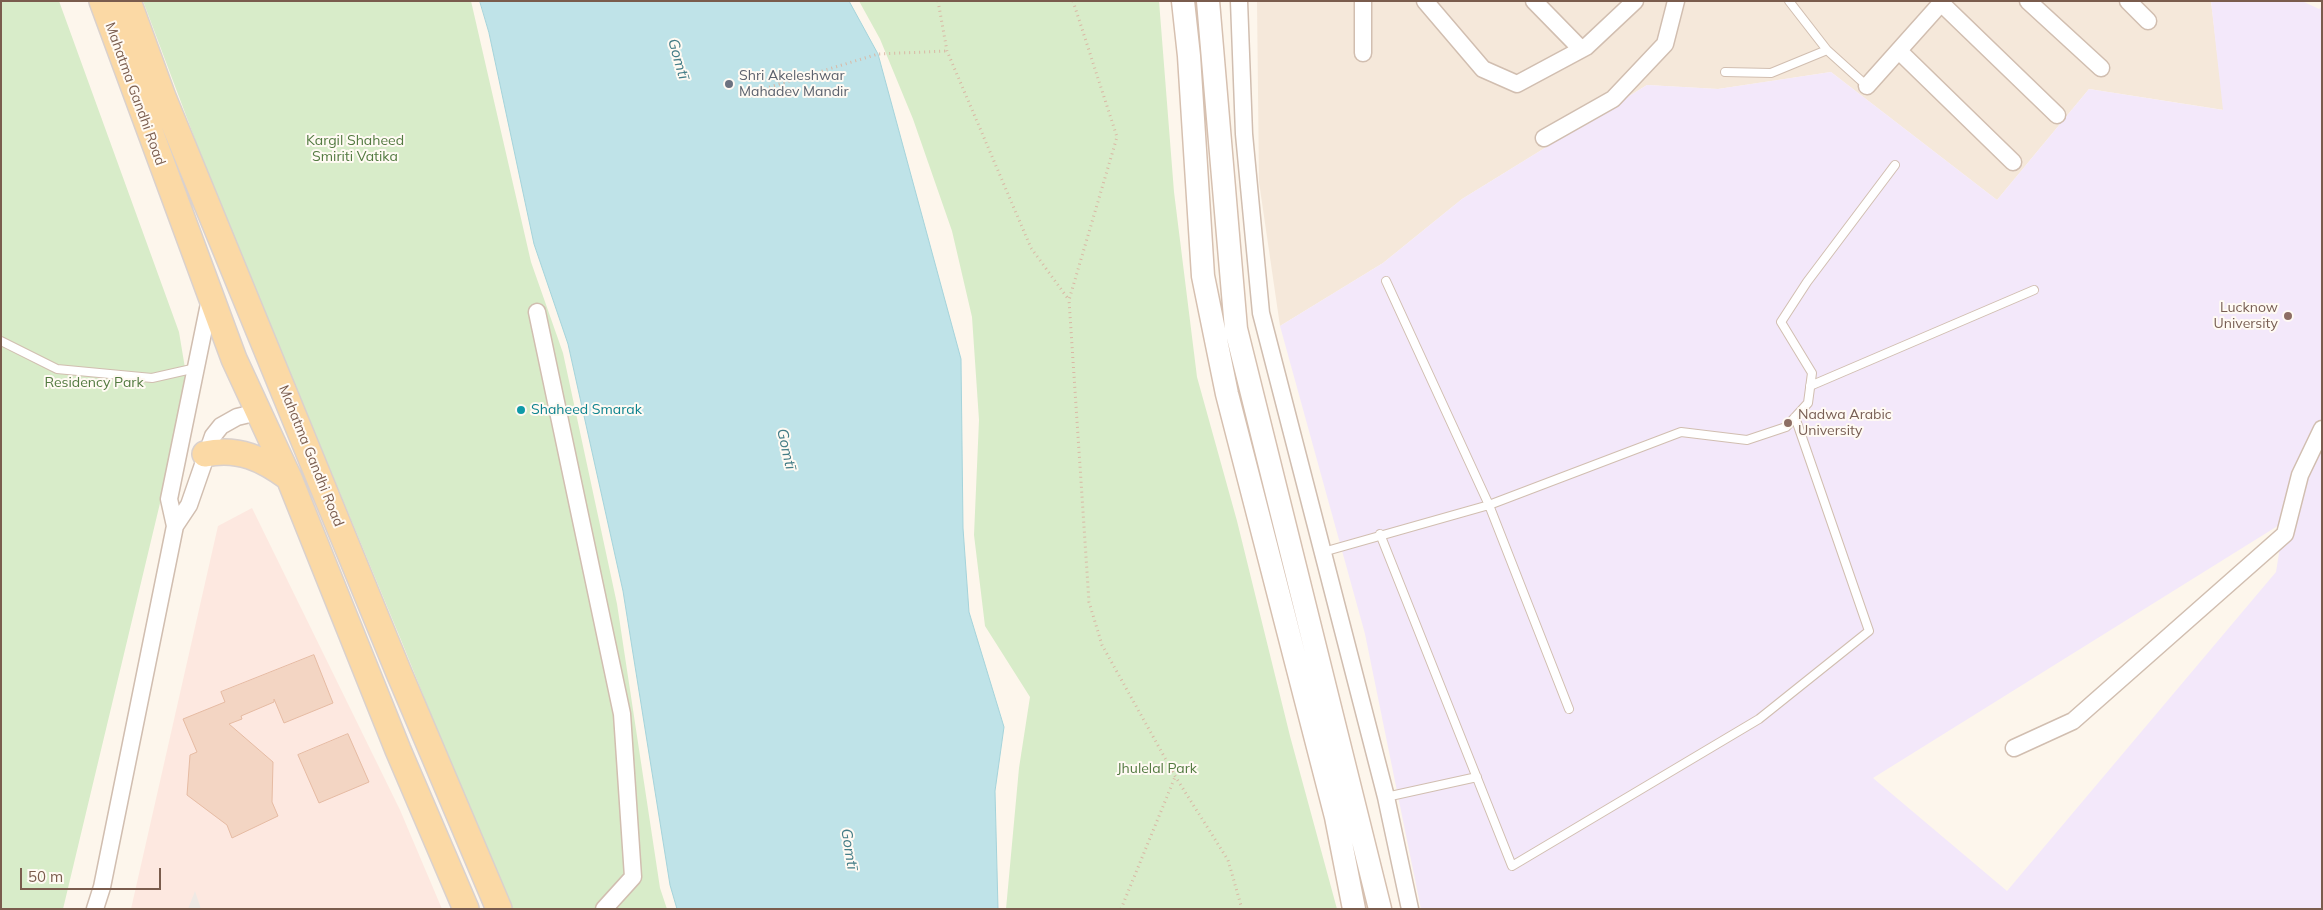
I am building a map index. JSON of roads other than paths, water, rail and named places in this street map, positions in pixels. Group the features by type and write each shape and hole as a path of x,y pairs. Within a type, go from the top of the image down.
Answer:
{"main road":[{"name":"Mahatma Gandhi Road","path":"102,1 210,299 234,359 289,478 398,750 466,909"},
{"name":"Mahatma Gandhi Road","path":"128,1 163,97 396,664 496,901"},
{"path":"206,454 219,451 238,452 255,456 289,478"}],"street":[{"path":"1183,1 1189,56 1203,276 1227,394 1336,817 1354,909"},
{"path":"1208,1 1236,329 1380,909"},
{"path":"1239,1 1244,134 1261,313 1386,797 1410,909"},
{"path":"1363,1 1363,53"},
{"path":"1425,1 1483,69 1517,84 1581,49 1635,1"},
{"path":"1534,1 1581,49"},
{"path":"1544,138 1613,99 1664,44 1676,1"},
{"path":"2028,1 2101,68"},
{"path":"2128,1 2148,21"},
{"path":"1867,86 1942,2 2057,115"},
{"path":"1899,51 2013,162"},
{"path":"95,909 102,887 174,526 169,499 210,299"},
{"path":"537,312 622,714 633,877 604,909"},
{"path":"174,526 189,505 213,436 221,426 236,417 258,412"},
{"path":"2014,748 2073,721 2286,534 2300,475 2322,429"},
{"path":"496,901 513,909"}],"lane":[{"path":"1789,1 1826,50 1867,86"},
{"path":"1725,72 1771,73 1826,50"},
{"path":"1323,552 1380,534 1489,505 1681,432 1748,440 1786,427 1808,403 1812,372 1781,322 1808,282 1895,165"},
{"path":"1386,281 1489,505 1568,709"},
{"path":"1810,386 2034,290"},
{"path":"1,341 57,369 152,378 197,368"},
{"path":"1380,534 1512,866 1759,719 1870,631 1795,418"},
{"path":"1386,797 1477,778"}],"water":[{"name":"Gomtī","path":"480,1 849,1 878,54 961,359 963,528 969,612 1004,727 995,791 998,909 677,909 670,885 623,591 568,344 534,244 489,33"}],"place":[{"name":"Shri Akeleshwar Mahadev Mandir","path":"729,84"},
{"name":"Lucknow University","path":"2288,316"},
{"name":"Shaheed Smarak","path":"521,410"},
{"name":"Nadwa Arabic University","path":"1788,423"}],"park label":[{"name":"Kargil Shaheed Smiriti Vatika","path":"355,150"},
{"name":"Residency Park","path":"94,383"},
{"name":"Jhulelal Park","path":"1157,769"}]}
